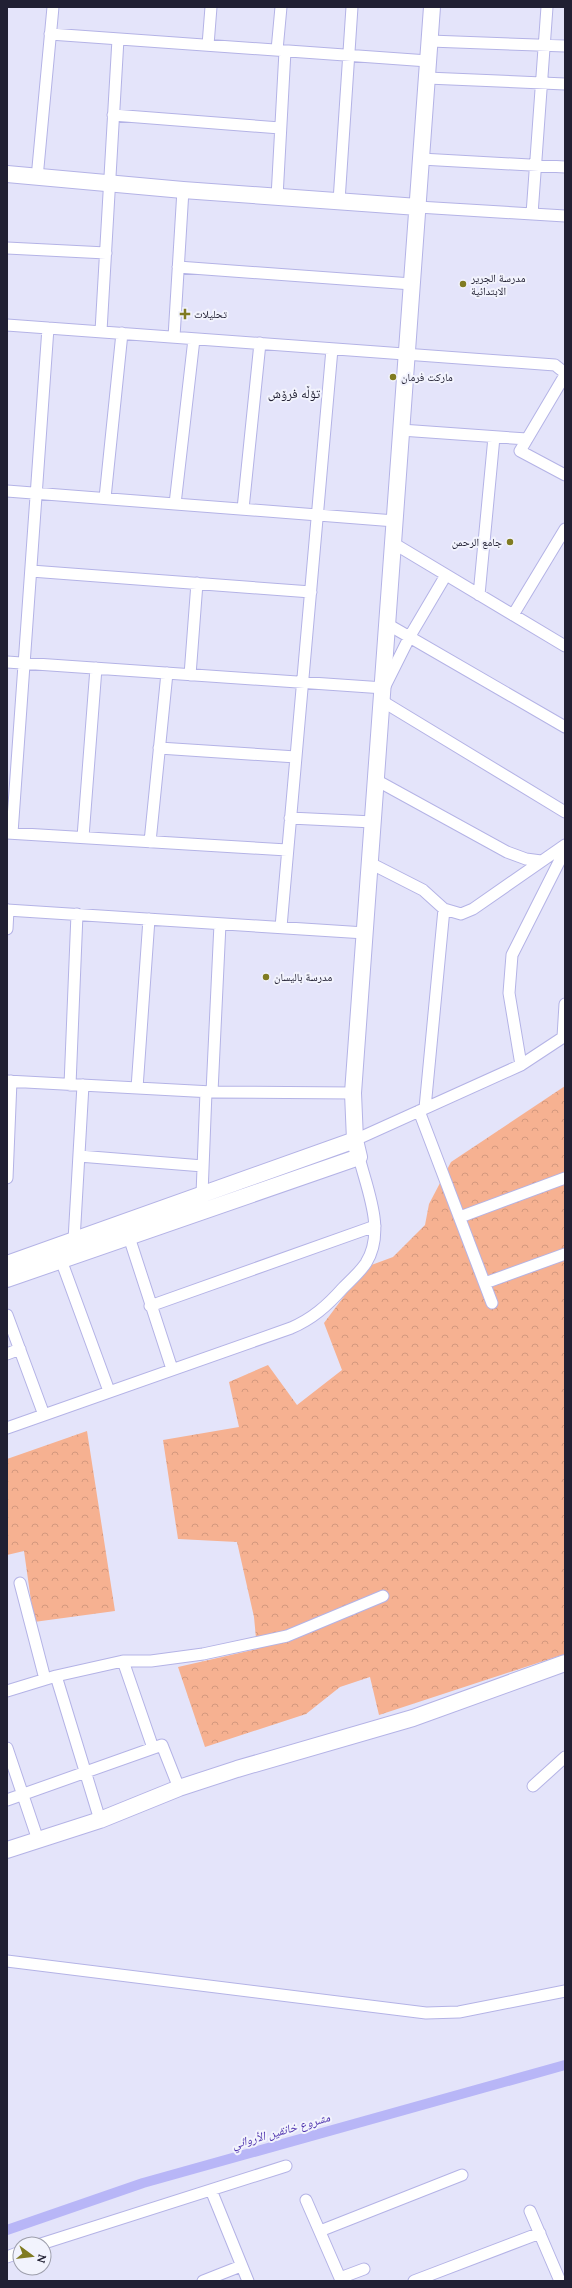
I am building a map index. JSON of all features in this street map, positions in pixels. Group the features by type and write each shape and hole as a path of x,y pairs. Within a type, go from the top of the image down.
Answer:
{"street":[{"path":"37,178 53,7"},
{"path":"208,45 211,7"},
{"path":"277,197 280,128 281,7"},
{"path":"339,201 352,7"},
{"path":"7,1428 290,1328 316,1315 365,1264 372,1250 375,1226 354,1140 353,1093 432,7"},
{"path":"532,214 537,166 547,7"},
{"path":"50,34 428,61"},
{"path":"101,332 118,39"},
{"path":"430,41 565,46"},
{"path":"427,78 565,84"},
{"path":"113,114 280,128"},
{"path":"421,159 565,167"},
{"path":"7,174 37,178 183,190 565,216"},
{"path":"174,337 183,190"},
{"path":"7,248 106,253"},
{"path":"178,267 412,284"},
{"path":"7,325 554,366 565,374 520,451 565,475"},
{"path":"48,328 31,571 10,833 287,850"},
{"path":"105,498 122,333"},
{"path":"174,504 194,338"},
{"path":"243,509 260,343"},
{"path":"281,927 332,349"},
{"path":"402,430 527,439"},
{"path":"479,595 494,436"},
{"path":"7,491 395,521"},
{"path":"513,615 565,529"},
{"path":"393,543 565,646"},
{"path":"31,571 311,592"},
{"path":"383,695 410,636 446,575"},
{"path":"190,674 197,584"},
{"path":"387,624 565,727"},
{"path":"7,662 303,682 383,695 565,812"},
{"path":"83,838 96,668"},
{"path":"150,842 167,673"},
{"path":"159,748 296,757"},
{"path":"376,780 507,852 526,860 541,861"},
{"path":"290,818 373,822"},
{"path":"370,863 423,890 444,908 461,914 473,909 565,845"},
{"path":"521,1065 509,993 512,955 561,868 565,850"},
{"path":"444,908 422,1109 492,1303"},
{"path":"7,929 8,910 365,933"},
{"path":"70,1084 77,914"},
{"path":"137,1088 149,919"},
{"path":"202,1194 220,924"},
{"path":"7,1279 19,1265 74,1240 354,1140 521,1065 564,1037 565,1004"},
{"path":"7,1178 9,1081 209,1092 353,1093"},
{"path":"74,1240 83,1085"},
{"path":"79,1156 203,1166"},
{"path":"19,1265 61,1260 359,1157"},
{"path":"460,1217 565,1178"},
{"path":"157,1210 162,1225"},
{"path":"150,1306 375,1226"},
{"path":"129,1237 150,1306 172,1369"},
{"path":"485,1284 565,1254"},
{"path":"61,1260 109,1392"},
{"path":"7,1315 44,1415"},
{"path":"7,1354 20,1349"},
{"path":"20,1583 45,1680"},
{"path":"7,1691 56,1676 123,1661 151,1661 203,1654 287,1636 383,1596"},
{"path":"123,1661 153,1748"},
{"path":"7,1850 100,1820 179,1788 237,1769 413,1718 565,1663"},
{"path":"56,1676 87,1773 100,1820"},
{"path":"7,1800 87,1773 162,1745 179,1788"},
{"path":"7,1748 24,1794 38,1840"},
{"path":"533,1786 565,1757"},
{"path":"7,1960 426,2013 459,2012 565,1991"},
{"path":"52,2240 286,2166"},
{"path":"320,2231 462,2175"},
{"path":"211,2190 248,2281"},
{"path":"306,2200 340,2278 359,2274"},
{"path":"530,2211 560,2281"},
{"path":"414,2281 540,2233"},
{"path":"203,2281 242,2266"}],"green space":[{"path":"565,1086 565,1654 379,1715 370,1677 340,1687 306,1714 205,1747 178,1667 257,1649 254,1617 237,1542 178,1539 163,1440 239,1427 229,1382 268,1365 297,1405 342,1370 324,1323 366,1267 393,1257 425,1225 429,1204 451,1162"},
{"path":"87,1431 115,1611 34,1622 24,1551 7,1555 7,1459"}],"waterway":[{"name":"مشروع خانقين الأروائي","path":"7,2230 143,2183 565,2065"}],"place":[{"name":"مدرسة الجرير الابتدائية","path":"463,284"},
{"name":"تحلیلات","path":"185,314"},
{"name":"مارکت فرمان","path":"393,377"},
{"name":"جامع الرحمن","path":"510,542"},
{"name":"مدرسة بالیسان","path":"266,977"}],"district":[{"name":"تۆڵە فرۆش","path":"294,393"}]}
